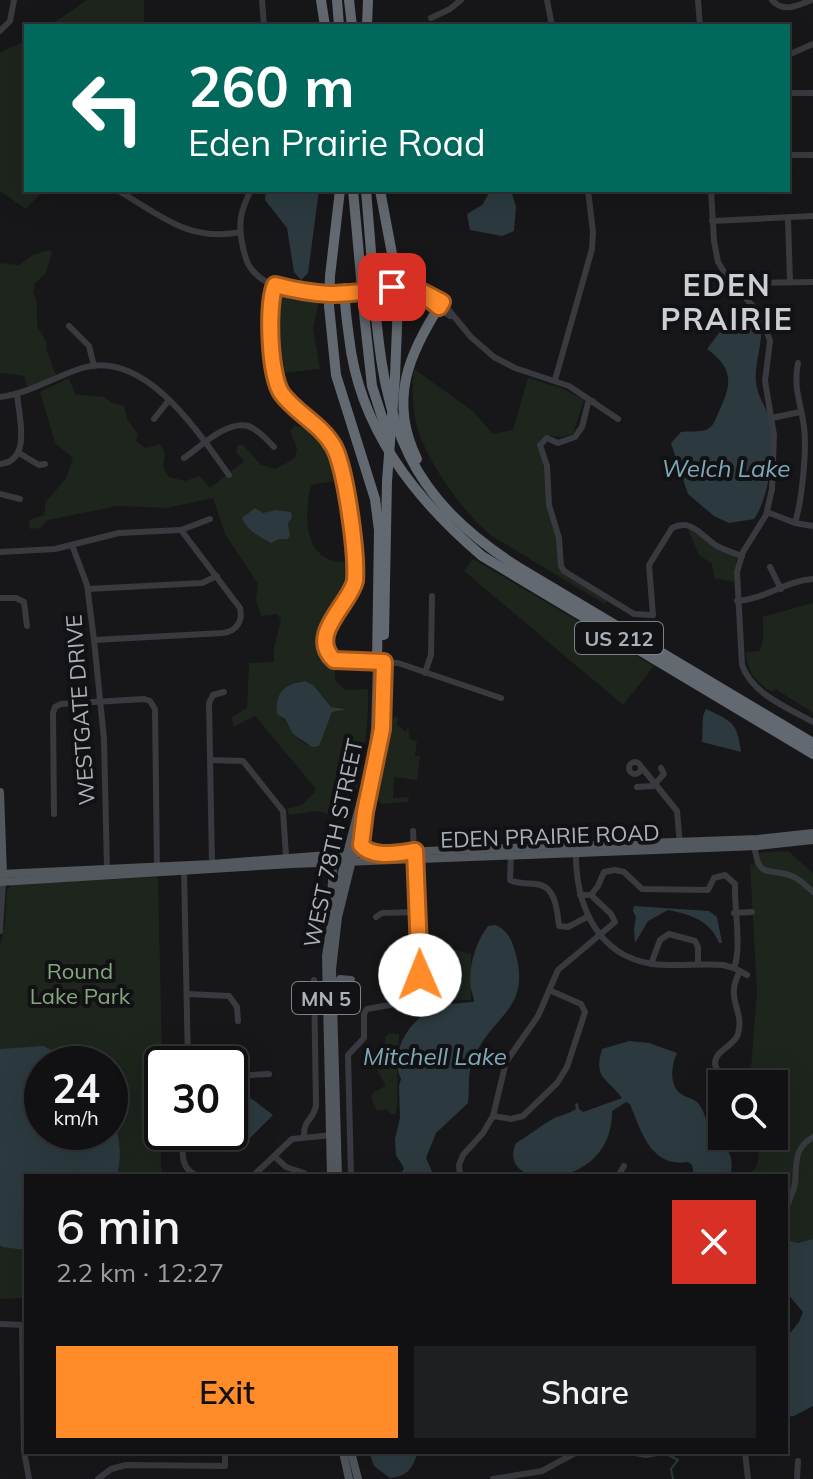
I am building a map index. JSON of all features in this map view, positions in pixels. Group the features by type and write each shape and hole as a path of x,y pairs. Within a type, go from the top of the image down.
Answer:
{"highway":[{"path":"321,0 325,24"},
{"path":"331,0 333,24"},
{"path":"337,0 339,24"},
{"path":"349,0 352,24"},
{"path":"367,24 368,0"},
{"name":"MN 5","path":"340,192 329,306 336,375 375,499 379,530 380,662"},
{"name":"US 212","path":"353,192 361,277 395,427 413,464 439,500 460,524 493,551 813,743"},
{"name":"US 212","path":"366,192 373,276 369,304 369,369 384,428 407,474 433,511 482,556 813,754"},
{"name":"MN 5","path":"380,192 398,302 380,662"},
{"path":"345,290 353,362 365,405 406,479 433,511"},
{"path":"439,500 409,439 404,402 405,378 411,354 440,304"},
{"path":"724,689 813,735"}],"main road":[{"name":"WEST 78TH STREET","path":"331,1174 332,969 338,917 375,729 380,662"},
{"name":"WEST 78TH STREET","path":"338,1174 333,1135 326,956 334,903 365,812 382,729 380,662"},
{"path":"326,854 337,851 347,841 367,778"},
{"path":"0,792 2,878"},
{"path":"332,969 351,877 359,866 375,858 361,845 365,812"},
{"name":"EDEN PRAIRIE ROAD","path":"754,842 813,833"},
{"name":"EDEN PRAIRIE ROAD","path":"2,878 306,863 349,858 813,840"},
{"name":"EDEN PRAIRIE ROAD","path":"184,868 286,856 326,854 349,858"},
{"path":"306,863 326,866 334,875 326,928 326,956"},
{"path":"334,1042 335,985 342,978 351,980"},
{"path":"343,1454 349,1479"},
{"path":"352,1454 358,1479"}],"street":[{"path":"0,31 10,21 14,0"},
{"path":"262,0 264,24"},
{"path":"431,18 461,0"},
{"path":"547,0 552,24"},
{"path":"698,0 700,24"},
{"path":"772,0 785,8 811,0"},
{"path":"790,54 813,44"},
{"path":"790,93 813,93"},
{"path":"790,155 813,155"},
{"path":"120,192 194,233 214,236 240,232"},
{"path":"250,192 240,211 240,232 250,267 259,277 275,285 311,293 345,290 401,292 440,304 494,357 515,368 555,380 618,419"},
{"path":"555,380 592,249 588,192"},
{"path":"711,192 718,262 725,275 758,310 768,328 770,341 765,381 774,450 771,499 742,556 737,576 741,658 746,676 763,693 813,722"},
{"path":"712,221 813,216"},
{"path":"788,219 790,281"},
{"path":"741,292 754,283 813,282"},
{"path":"275,285 271,303 276,383 287,400 320,428 331,442 344,479 355,581 350,595 330,622 327,634 329,654 336,661 398,663 501,698"},
{"path":"69,326 89,346 94,366"},
{"path":"795,523 800,504 804,438 795,390 798,363"},
{"path":"0,397 17,394 94,366 129,371 169,400 229,475"},
{"path":"0,464 13,461 19,453 21,436 17,394"},
{"path":"154,419 169,400"},
{"path":"593,401 588,403 575,437 558,443 547,438 540,445 547,466 551,513 561,544 561,566 568,575 594,587 634,614 653,615 649,565 672,528 683,524 692,526 715,545 742,556"},
{"path":"772,418 800,412"},
{"path":"184,458 231,427 243,425 254,429 274,447"},
{"path":"19,453 39,465 45,464"},
{"path":"0,494 20,499"},
{"path":"767,512 813,526"},
{"path":"0,552 72,545 119,533 181,530 210,519"},
{"path":"94,640 228,633 239,623 241,613 237,603 181,530"},
{"name":"WESTGATE DRIVE","path":"72,545 88,589 94,640 105,754 107,872"},
{"path":"770,567 781,589"},
{"path":"88,589 202,583 217,576"},
{"path":"737,601 758,599 813,579"},
{"path":"425,673 431,655 432,596"},
{"path":"0,598 16,598 24,602 27,626"},
{"path":"212,864 209,700 213,695 224,692"},
{"path":"54,814 54,710 61,704 144,699 154,706 157,870"},
{"path":"210,760 243,761 276,799 285,820 286,856"},
{"path":"637,787 649,787 655,783 664,774 661,768"},
{"path":"643,769 674,810 680,845"},
{"path":"351,1174 350,1051 364,1038 366,1008 395,1004 418,980 421,969 413,831"},
{"path":"754,842 756,860 764,869 794,877 813,892"},
{"path":"576,848 580,895 587,917 599,935 621,953 651,964 698,964 740,971"},
{"path":"511,851 510,880 541,884 548,888 556,903 559,926 568,927 587,917"},
{"path":"184,868 188,1046"},
{"path":"591,895 607,870 624,872 642,889 670,887 690,891 708,890 714,878 723,874 735,884 734,913 740,971 732,988 739,1019 738,1035 731,1045 719,1053 715,1061 717,1070"},
{"path":"0,931 2,878"},
{"path":"460,1174 463,1155 483,1133 493,1116 503,1068 538,1016 562,965 615,920 591,895 580,895"},
{"path":"376,917 382,913 419,912"},
{"path":"734,913 752,912"},
{"path":"651,964 660,940 669,934 695,941 698,964"},
{"path":"304,1137 303,1126 315,1112 316,1105 314,980"},
{"path":"493,1116 511,1119 528,1113 557,1083 567,1067 585,1012 581,1004 549,990"},
{"path":"187,994 229,996 237,1007 238,1021"},
{"path":"248,1075 269,1074"},
{"path":"257,1174 292,1139 333,1135"},
{"path":"788,1203 794,1187 796,1156 813,1137"},
{"path":"183,1150 183,1163 188,1171 196,1174"},
{"path":"274,1156 286,1167 304,1173"},
{"path":"619,1174 624,1166"},
{"path":"0,1324 24,1324"},
{"path":"25,1454 29,1479"},
{"path":"98,1479 111,1469 135,1464 225,1466 225,1454"},
{"path":"493,1479 542,1471 573,1454"},
{"path":"745,1454 748,1479"},
{"path":"797,1479 798,1461"}],"green space":[{"path":"87,0 144,0 144,24 52,24"},
{"path":"24,42 24,192 42,192 26,209 0,191 0,52"},
{"path":"48,250 52,252 46,273 35,283 33,292 37,303 37,326 47,343 46,349 56,375 28,388 24,376 0,373 0,263 19,265 33,255"},
{"path":"280,296 319,301 313,329 320,369 282,373 278,314"},
{"path":"414,369 474,412 493,434 513,430 528,378 561,388 584,400 573,434 561,437 548,435 539,443 564,574 607,600 605,604 492,536 457,499 435,466 419,433 413,406"},
{"path":"69,378 75,394 104,397 112,403 124,405 127,419 138,434 136,441 146,448 160,444 165,453 163,467 169,477 185,481 200,476 210,488 244,461 236,452 238,445 243,445 261,465 276,469 295,458 297,448 290,431 294,426 312,432 325,445 341,480 311,485 307,512 310,538 324,556 335,561 351,562 352,575 346,596 328,620 324,653 327,660 335,665 335,680 345,690 368,689 366,738 360,776 350,808 343,819 318,811 289,815 287,809 302,805 315,788 255,716 233,727 232,717 247,708 249,663 274,662 281,620 277,614 261,616 256,600 258,584 225,534 213,498 167,508 117,506 48,520 40,528 30,529 29,520 44,515 46,502 66,478 73,458 55,443 40,392","holes":["299,681 309,682 331,707 345,707 332,712 318,746 311,746 299,739 277,713 278,696 283,689"]},
{"path":"691,528 713,546 737,557 734,582 714,578 712,564 699,555 688,529"},
{"path":"473,559 654,666 623,705 464,571"},
{"path":"813,603 813,713 776,689 772,692 761,684 750,670 746,652 759,651 763,641 763,617"},
{"path":"396,716 399,720 396,724 406,732 408,726 410,739 417,741 415,756 420,756 417,780 394,777 393,798 409,797 408,802 382,804 374,796 385,756 390,721"},
{"path":"788,851 813,873 813,1239 798,1243 788,1240 788,1174 746,1174 756,1166 758,1153 788,1150 788,1070 752,1070 751,1067 757,992 750,864 753,865 759,853"},
{"name":"Round Lake Park","path":"158,877 162,1046 144,1046 144,1150 160,1150 162,1174 24,1174 24,1298 0,1299 0,945 7,889 14,884"},
{"path":"443,947 471,954 471,1000 442,1000"},
{"path":"389,1033 399,1034 396,1114 386,1109 377,1111 371,1097 386,1086 377,1070 378,1056 384,1051 385,1037"}],"water":[{"path":"266,192 319,192 308,273 301,280 294,272 287,228 265,200"},
{"path":"490,192 512,192 516,207 514,231 502,236 470,230 467,214 482,205"},
{"name":"Welch Lake","path":"742,311 761,326 756,380 769,417 772,455 768,484 754,519 729,523 714,516 688,494 671,443 681,432 706,430 715,421 727,391 728,376 721,362 707,349 734,313"},
{"path":"255,508 263,513 276,510 291,512 292,518 288,523 290,536 271,543 254,533 242,518"},
{"path":"305,681 313,685 331,707 347,709 332,712 319,746 312,747 293,734 285,719 277,714 277,700 282,691 291,684"},
{"path":"706,709 732,724 738,734 741,752 702,742"},
{"path":"634,906 709,911 717,917 722,943 699,920 668,910 648,921 635,943"},
{"name":"Mitchell Lake","path":"495,925 502,929 514,948 519,969 515,999 473,1060 468,1103 436,1133 426,1158 433,1174 401,1174 404,1168 396,1155 395,1139 400,1118 399,1049 408,1031 423,1015 447,1005 474,1002 470,981 474,956 488,926"},
{"name":"Mitchell Lake","path":"629,1041 649,1043 677,1053 672,1069 674,1086 702,1109 708,1123 708,1150 728,1150 730,1174 694,1174 688,1162 675,1162 656,1153 643,1136 630,1104 626,1102 612,1111 607,1138 594,1158 576,1171 532,1174 521,1170 514,1159 516,1143 551,1120 576,1109 575,1104 578,1103 583,1112 622,1098 600,1072 602,1049"},
{"path":"24,1047 24,1150 119,1150 120,1159 117,1174 24,1174 24,1250 0,1245 0,1049"},
{"path":"248,1098 273,1115 248,1140"},
{"path":"813,1239 813,1406 788,1417 788,1336 803,1312 788,1294 788,1240 798,1243"},
{"path":"370,1454 417,1454 409,1470 402,1475 390,1478 374,1466"}],"waterway":[{"path":"667,1454 678,1460 671,1469 673,1479"}],"district":[{"name":"EDEN PRAIRIE","path":"727,302"}],"route":[{"path":"392,287 411,288 442,302 439,307 424,298 401,292 311,293 275,285 271,303 276,383 287,400 324,433 335,449 342,468 356,574 350,595 330,622 327,646 329,656 334,660 384,662 382,729 361,845 366,851 376,853 415,851 420,975"}]}
